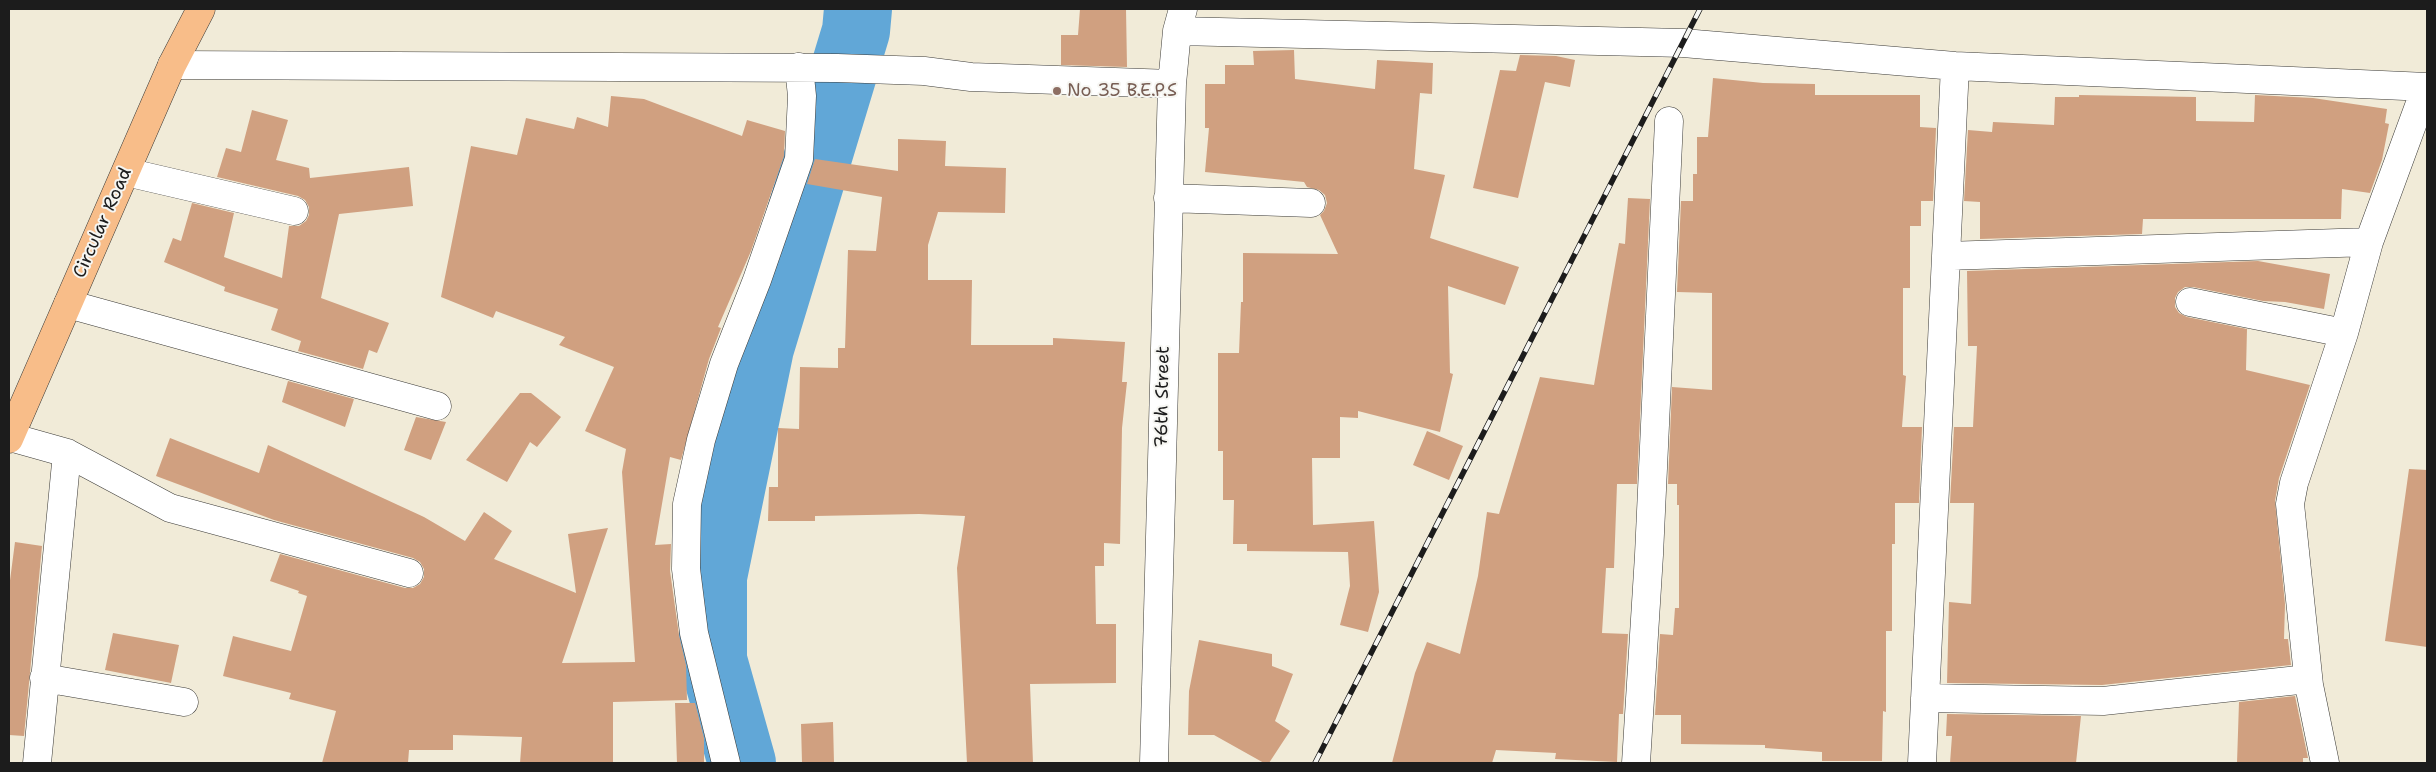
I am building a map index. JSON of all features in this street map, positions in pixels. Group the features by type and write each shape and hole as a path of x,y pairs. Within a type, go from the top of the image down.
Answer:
{"main road":[{"name":"Circular Road","path":"9,438 172,65 201,9"}],"street":[{"path":"1180,20 1683,43 1955,66 2427,87 2369,242 2344,333 2294,483 2290,504 2308,679 2325,763"},
{"name":"76th Street","path":"1154,763 1168,198 1172,84 1180,20"},
{"path":"172,65 799,67 924,71 971,77 1172,84"},
{"path":"1922,763 1955,66"},
{"path":"726,763 694,633 686,569 687,504 701,440 724,364 757,280 799,159 802,96 799,67"},
{"path":"1636,763 1650,555 1668,121"},
{"path":"126,172 294,211"},
{"path":"1168,198 1311,203"},
{"path":"1946,256 2369,242"},
{"path":"2190,302 2344,333"},
{"path":"68,304 436,406"},
{"path":"9,438 66,453 170,508 409,573"},
{"path":"37,763 66,453"},
{"path":"44,678 184,702"},
{"path":"1925,698 2103,701 2308,679"}],"building":[{"path":"1080,9 1126,9 1127,67 1061,65 1061,35 1078,35"},
{"path":"1294,50 1295,79 1375,89 1377,60 1433,63 1432,94 1420,93 1414,169 1445,175 1430,238 1519,267 1505,305 1448,286 1450,373 1453,374 1440,432 1358,411 1358,418 1340,417 1340,458 1312,458 1313,525 1374,521 1379,592 1368,632 1340,625 1350,586 1348,552 1247,551 1247,544 1233,544 1234,500 1223,500 1223,451 1218,451 1218,353 1239,353 1241,302 1243,302 1243,253 1338,254 1320,215 1327,203 1325,195 1319,190 1307,187 1304,182 1205,172 1209,128 1205,128 1205,84 1225,84 1225,65 1254,65 1253,51"},
{"path":"1520,55 1556,56 1575,60 1570,87 1545,82 1518,198 1473,188 1500,70 1516,71"},
{"path":"1713,78 1763,83 1815,84 1815,95 1920,95 1920,127 1936,128 1933,201 1921,201 1921,226 1910,226 1910,288 1903,288 1903,375 1906,376 1902,427 1922,427 1919,503 1895,503 1895,544 1892,544 1892,631 1886,631 1886,712 1883,711 1882,761 1822,761 1822,752 1765,748 1765,745 1681,744 1681,715 1655,715 1660,634 1673,635 1675,608 1679,608 1679,505 1677,505 1677,484 1668,484 1672,387 1712,390 1712,293 1677,292 1681,201 1693,201 1693,174 1697,174 1697,137 1708,137"},
{"path":"2079,95 2196,97 2196,121 2254,122 2255,95 2313,98 2387,109 2385,123 2389,124 2382,160 2370,193 2342,189 2341,219 2143,219 2142,234 1980,239 1980,202 1964,201 1968,130 1992,132 1993,122 2054,125 2055,97 2079,97"},
{"path":"611,96 644,99 742,136 747,120 785,131 784,156 751,251 718,327 721,328 709,359 681,460 670,457 655,545 671,544 670,571 679,635 686,665 687,700 613,702 613,763 520,763 522,737 453,735 453,750 409,750 408,763 322,763 336,711 289,699 291,693 223,676 233,636 291,651 307,596 298,593 299,591 270,581 280,554 405,588 413,588 420,584 424,577 424,569 420,562 413,558 274,520 156,476 170,438 259,473 268,445 424,517 465,541 484,512 512,531 494,559 576,593 568,534 608,528 562,663 635,662 622,472 626,449 585,431 614,367 559,345 565,337 496,311 493,318 441,297 471,146 517,155 526,118 574,129 577,117 608,127"},
{"path":"252,110 288,120 276,160 309,168 310,178 409,167 413,206 339,214 321,298 389,323 377,353 369,350 363,369 298,351 301,341 271,330 278,309 224,291 225,287 164,262 173,238 181,241 192,203 234,213 224,257 282,278 289,226 299,226 306,221 309,215 309,207 305,200 298,196 217,177 226,148 241,152"},
{"path":"898,139 946,141 945,166 1006,168 1005,213 938,212 928,245 928,280 972,280 971,345 1053,345 1053,338 1125,342 1122,382 1127,382 1122,428 1120,544 1104,543 1104,566 1095,566 1096,624 1116,624 1116,683 1030,684 1033,763 967,763 957,568 965,516 919,514 815,516 815,521 768,521 769,487 778,487 778,428 799,429 800,367 838,368 838,348 845,348 848,250 876,251 882,197 807,184 815,159 898,171"},
{"path":"1628,198 1650,199 1637,484 1617,484 1614,568 1606,568 1602,633 1628,634 1623,714 1619,714 1617,762 1555,759 1556,753 1496,750 1492,763 1392,763 1415,673 1427,642 1460,654 1478,576 1487,512 1499,514 1540,377 1594,385 1619,243 1625,244"},
{"path":"2258,261 2330,274 2324,309 2285,302 2263,301 2193,287 2185,287 2178,292 2175,298 2175,307 2179,313 2187,317 2247,329 2246,370 2310,385 2279,478 2275,501 2285,604 2284,639 2288,639 2291,665 2102,685 1947,683 1949,602 1971,604 1974,503 1950,503 1954,427 1973,427 1977,346 1968,346 1967,271"},
{"path":"288,381 354,399 345,427 282,402"},
{"path":"520,393 531,393 561,417 537,447 530,442 507,482 466,460"},
{"path":"416,417 446,422 431,460 404,450"},
{"path":"1427,431 1463,446 1449,480 1413,465"},
{"path":"2409,469 2427,470 2427,647 2385,641"},
{"path":"15,542 42,546 24,736 9,735 9,588"},
{"path":"113,633 179,645 171,683 105,670"},
{"path":"1199,640 1272,654 1272,666 1293,674 1275,721 1290,731 1269,763 1264,763 1214,735 1188,735 1189,691"},
{"path":"2295,696 2308,758 2303,758 2303,763 2237,763 2239,702"},
{"path":"675,703 695,703 704,738 704,763 677,763"},
{"path":"1947,714 2081,716 2076,763 1950,763 1952,736 1946,736"},
{"path":"833,722 834,763 802,763 801,724"}],"waterway":[{"path":"742,763 713,660 713,577 760,348 856,31 858,9"}],"railway":[{"path":"1315,763 1700,9"}],"place":[{"name":"No 35 B.E.P.S","path":"1057,91"}]}
